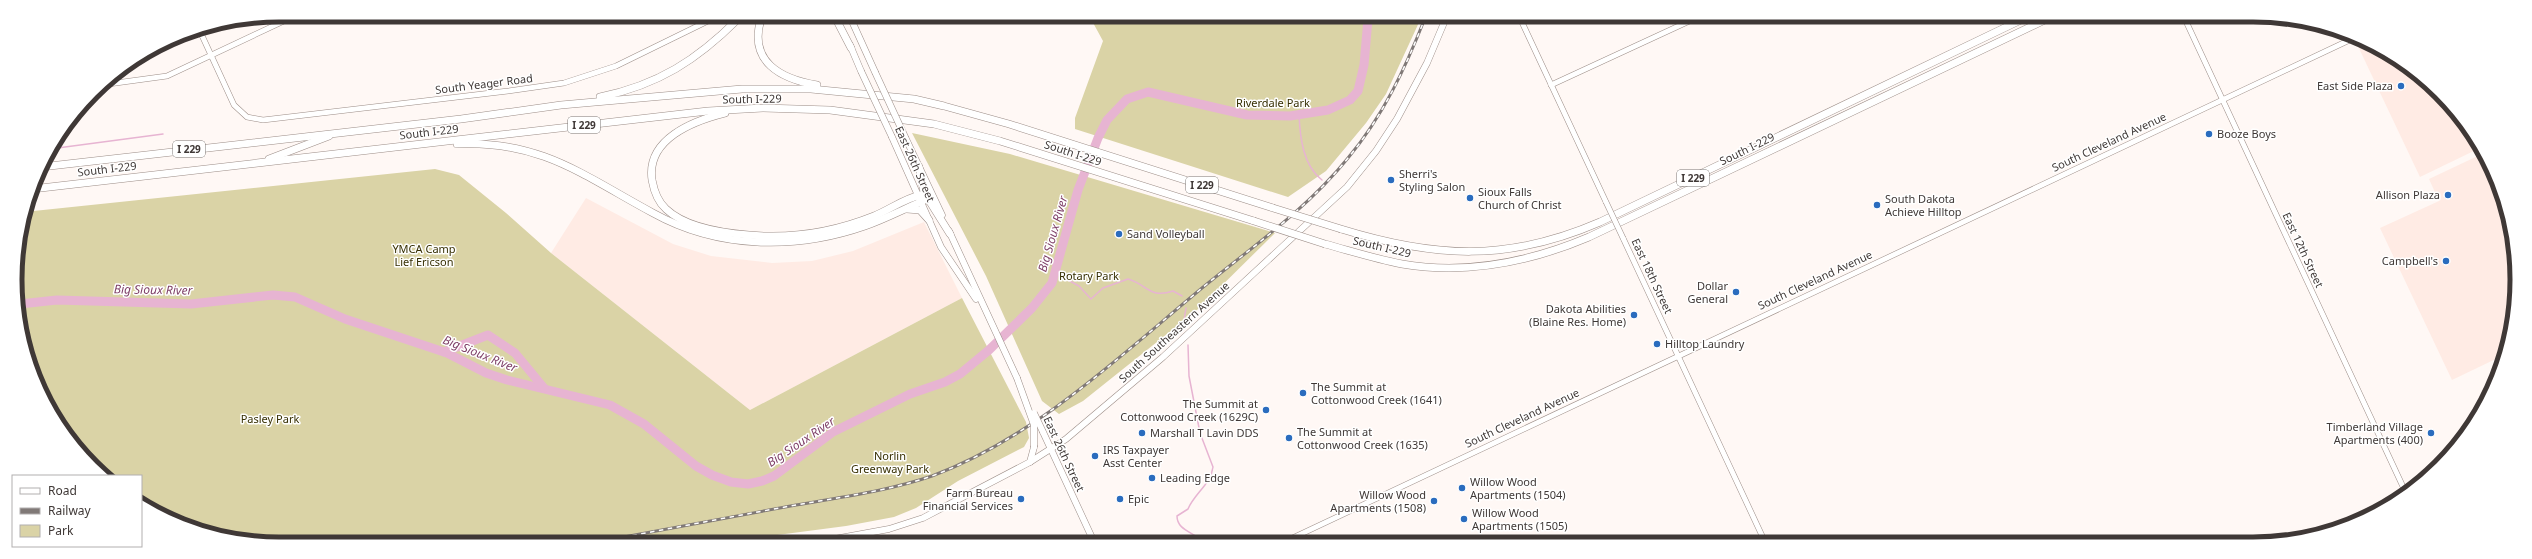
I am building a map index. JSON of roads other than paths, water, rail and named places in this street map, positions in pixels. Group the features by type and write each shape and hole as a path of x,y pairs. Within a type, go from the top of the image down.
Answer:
{"highway":[{"path":"561,105 610,95 660,78 700,55 735,22"},
{"path":"760,22 758,33 760,46 768,62 776,71 788,79 854,93"},
{"path":"838,22 851,48"},
{"name":"South I-229","path":"49,166 338,133 561,105 742,89 811,89 924,101 1056,139 1341,229 1410,247 1466,252 1511,249 1567,235 1600,222 2017,22"},
{"name":"South I-229","path":"39,188 708,111 763,108 846,111 934,124 978,135 1325,244 1389,261 1429,267 1489,266 1543,255 1590,237 2040,22"},
{"path":"763,108 725,113 706,119 681,130 665,141 653,160 651,175 656,194 667,210 688,222 731,233 793,236 851,225 921,198 930,202 950,234"},
{"path":"260,162 338,133"},
{"path":"405,146 480,144 539,155 586,174 665,219 691,230 737,240 783,242 829,237 867,226 901,211 921,198"},
{"path":"919,167 921,198"},
{"path":"901,211 920,210 929,220"}],"main road":[{"name":"East 26th Street","path":"841,22 861,71 921,198 929,220 956,271 984,310"},
{"name":"East 26th Street","path":"852,22 984,310 1052,449 1092,537"},
{"name":"South Southeastern Avenue","path":"845,537 889,529 911,522 1030,462 1052,449 1163,357 1347,187 1380,146 1399,116 1427,63 1444,22"},
{"path":"1018,378 1034,425 1034,447 1030,462"}],"street":[{"path":"113,83 167,76 282,22"},
{"name":"South Yeager Road","path":"211,55 234,105 247,117 263,120 550,86 616,66 706,22"},
{"name":"East 18th Street","path":"1522,22 1763,537"},
{"path":"1551,85 1687,22"},
{"name":"East 12th Street","path":"2186,22 2404,488"},
{"path":"202,35 211,55"},
{"name":"South Cleveland Avenue","path":"1295,537 2348,41"}],"waterway":[{"name":"Big Sioux River","path":"23,304 57,300 191,304 273,295 295,297 345,319 447,353 486,373 507,380 610,405 644,424 696,466 712,475 731,482 748,484 762,481 774,476 833,432 910,394 945,382 960,374 989,350 1032,308 1052,283 1078,190 1098,138 1107,120 1127,99 1148,92 1247,115 1290,116 1328,110 1350,100 1358,91 1364,65 1368,22"},
{"path":"1299,115 1300,132 1307,159 1311,167 1322,180"},
{"path":"58,148 163,134"},
{"path":"1055,273 1079,286 1091,299 1103,288 1128,279 1153,292 1165,293 1173,291 1182,296"},
{"path":"1183,326 1186,308"},
{"path":"444,352 488,335 515,353 544,388"},
{"path":"1188,345 1189,376 1200,433 1213,467 1209,479 1194,498 1188,509 1177,516 1180,525 1197,537"}],"railway":[{"path":"624,537 899,486 932,476 969,460 1006,440 1074,394 1107,368 1297,211 1332,177 1361,142 1372,126 1401,74 1423,22"}],"place":[{"name":"East Side Plaza","path":"2401,86"},
{"name":"Booze Boys","path":"2209,134"},
{"name":"Sherri's Styling Salon","path":"1391,180"},
{"name":"Allison Plaza","path":"2448,195"},
{"name":"Sioux Falls Church of Christ","path":"1470,198"},
{"name":"South Dakota Achieve Hilltop","path":"1877,205"},
{"name":"Sand Volleyball","path":"1119,234"},
{"name":"Campbell's","path":"2446,261"},
{"name":"Dollar General","path":"1736,292"},
{"name":"Dakota Abilities (Blaine Res. Home)","path":"1634,315"},
{"name":"Hilltop Laundry","path":"1657,344"},
{"name":"The Summit at Cottonwood Creek (1641)","path":"1303,393"},
{"name":"The Summit at Cottonwood Creek (1629C)","path":"1266,410"},
{"name":"Marshall T Lavin DDS","path":"1142,433"},
{"name":"Timberland Village Apartments (400)","path":"2431,433"},
{"name":"The Summit at Cottonwood Creek (1635)","path":"1289,438"},
{"name":"IRS Taxpayer Asst Center","path":"1095,456"},
{"name":"Leading Edge","path":"1152,478"},
{"name":"Willow Wood Apartments (1504)","path":"1462,488"},
{"name":"Farm Bureau Financial Services","path":"1021,499"},
{"name":"Epic","path":"1120,499"},
{"name":"Willow Wood Apartments (1508)","path":"1434,501"},
{"name":"Willow Wood Apartments (1505)","path":"1464,519"}],"park label":[{"name":"Riverdale Park","path":"1273,103"},
{"name":"YMCA Camp Lief Ericson","path":"424,255"},
{"name":"Rotary Park","path":"1089,276"},
{"name":"Pasley Park","path":"270,419"},
{"name":"Norlin Greenway Park","path":"890,462"}]}
